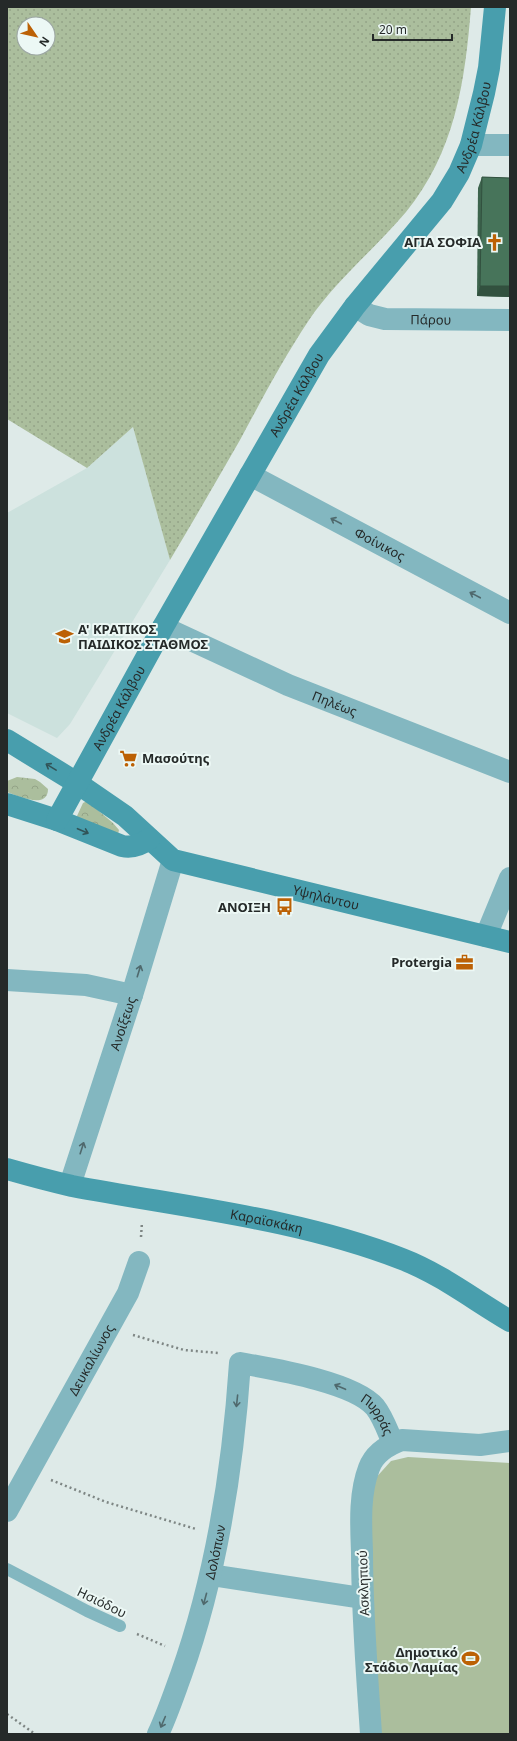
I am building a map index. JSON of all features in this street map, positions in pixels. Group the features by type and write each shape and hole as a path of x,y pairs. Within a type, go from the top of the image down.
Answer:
{"street":[{"name":"Ανδρέα Κάλβου","path":"57,820 163,627 319,355 355,306 442,201 458,174 470,145 485,87 495,7"},
{"path":"470,145 510,145"},
{"name":"Πάρου","path":"355,306 369,315 385,319 510,320"},
{"name":"Φοίνικος","path":"250,475 510,613"},
{"name":"Πηλέως","path":"163,627 288,685 510,772"},
{"name":"Υψηλάντου","path":"13,748 77,783 125,816 174,860 510,942"},
{"path":"7,804 57,820 129,848 149,839"},
{"name":"Ανοίξεως","path":"70,1185 174,860"},
{"path":"486,936 510,878"},
{"path":"7,980 86,985 132,995"},
{"name":"Καραϊσκάκη","path":"7,1169 70,1185 284,1223 385,1253 446,1281 510,1321"},
{"name":"Δευκαλίωνος","path":"7,1511 128,1293 139,1262"},
{"name":"Πυρράς","path":"240,1363 288,1371 337,1385 364,1398 376,1408 393,1443 402,1440 416,1440 480,1445 510,1441"},
{"name":"Δολόπων","path":"158,1734 187,1656 211,1575 230,1465 240,1363"},
{"name":"Ασκληπιού","path":"372,1734 362,1598 361,1512 369,1468 379,1452 393,1443"},
{"path":"211,1575 362,1598"}],"lane":[{"name":"Ησιόδου","path":"7,1569 87,1611 120,1626"}],"path":[{"path":"139,1262 144,1198"},
{"path":"109,1327 184,1350 226,1354 240,1363"},
{"path":"32,1468 53,1482 106,1502 219,1535"},
{"name":"Ησιόδου","path":"120,1626 187,1656"},
{"path":"7,1714 36,1734"}],"shaded area":[{"name":"Α' ΚΡΑΤΙΚΟΣ ΠΑΙΔΙΚΟΣ ΣΤΑΘΜΟΣ","path":"133,427 170,560 70,724 57,738 7,713 7,513 87,468"}],"green space":[{"path":"7,7 471,7 461,89 455,115 447,141 423,189 394,226 331,291 309,320 282,364 240,440 170,560 133,427 87,468 7,419"},
{"path":"17,777 35,779 40,782 48,789 47,795 43,799 32,800 7,792 7,781"},
{"path":"87,801 113,823 119,830 118,834 77,820 77,816 83,803"},
{"path":"408,1457 510,1463 510,1734 378,1734 362,1562 373,1481 391,1461"}],"building":[{"name":"ΑΓΙΑ ΣΟΦΙΑ","path":"482,177 510,178 510,286 480,286"}],"place":[{"name":"ΑΓΙΑ ΣΟΦΙΑ","path":"494,242"},
{"name":"Α' ΚΡΑΤΙΚΟΣ ΠΑΙΔΙΚΟΣ ΣΤΑΘΜΟΣ","path":"65,636"},
{"name":"Μασούτης","path":"129,758"},
{"name":"ΑΝΟΙΞΗ","path":"284,907"},
{"name":"Protergia","path":"465,962"},
{"name":"Δημοτικό Στάδιο Λαμίας","path":"471,1659"}]}
